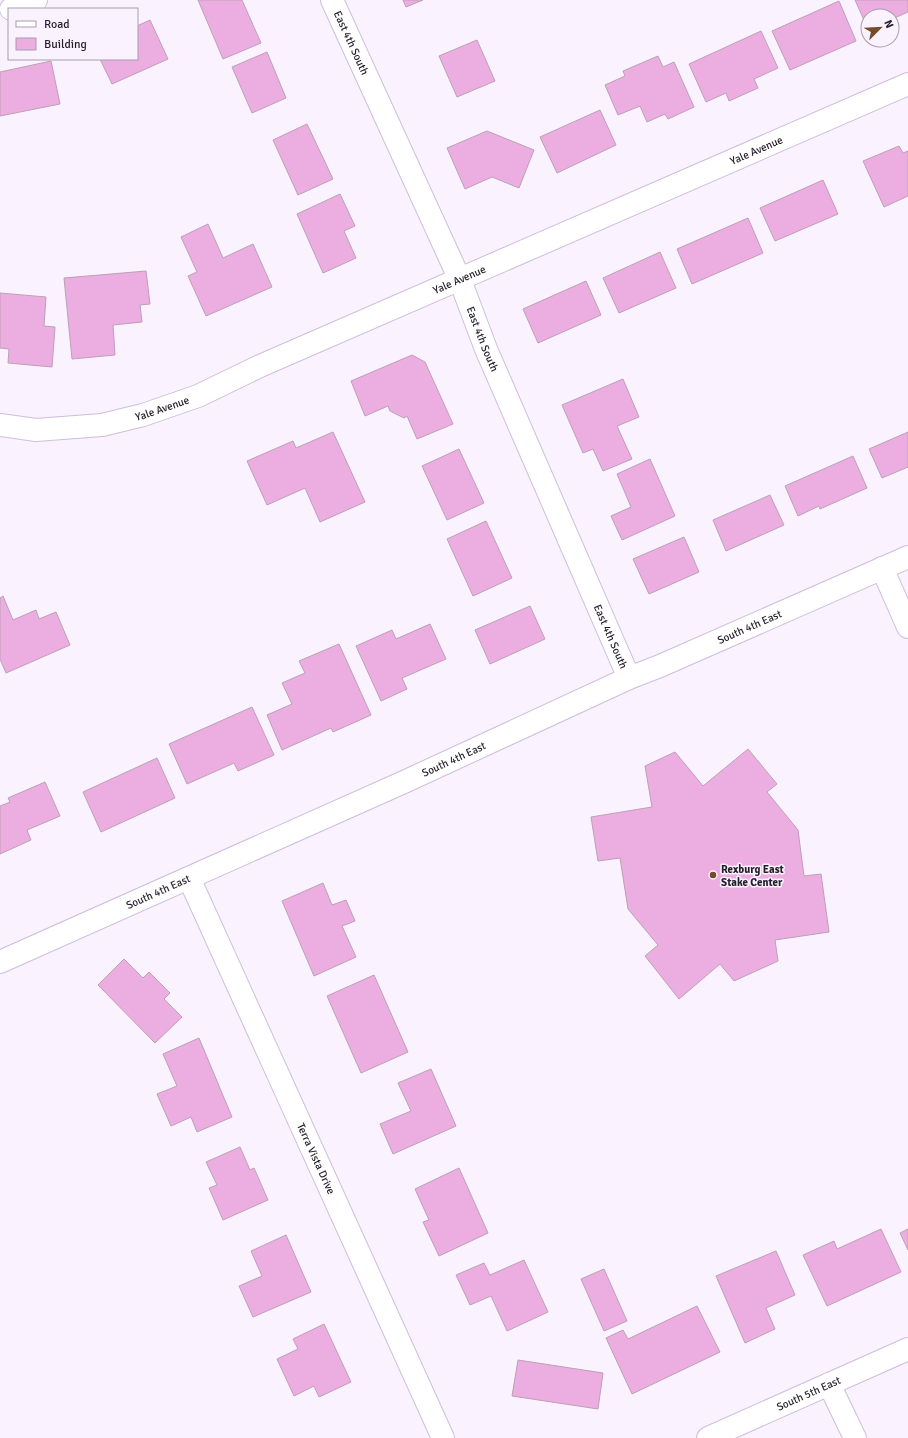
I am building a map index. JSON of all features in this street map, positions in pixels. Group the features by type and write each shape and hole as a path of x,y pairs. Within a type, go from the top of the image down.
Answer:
{"street":[{"path":"13,8 36,0"},
{"name":"East 4th South","path":"332,0 460,280 489,356 630,678"},
{"name":"Yale Avenue","path":"0,425 36,430 102,425 143,415 198,396 260,366 908,84"},
{"name":"South 4th East","path":"0,962 419,776 630,678 908,557"},
{"path":"882,568 908,627"},
{"name":"Terra Vista Drive","path":"190,878 443,1438"},
{"name":"South 5th East","path":"708,1438 908,1349"},
{"path":"829,1384 855,1438"}],"building":[{"path":"198,0 242,0 261,43 223,59"},
{"path":"403,0 423,0 406,7"},
{"path":"855,0 908,0 908,12 900,16 900,8 860,8 860,11"},
{"path":"839,1 856,41 790,70 772,31"},
{"path":"150,20 168,59 112,84 100,60 138,60 138,26"},
{"path":"761,31 778,68 754,79 758,88 729,101 726,93 706,102 689,64"},
{"path":"477,40 495,81 457,97 439,56"},
{"path":"267,52 286,98 252,113 232,67"},
{"path":"658,56 663,67 674,62 694,107 668,119 665,114 647,122 640,106 618,115 605,85 625,76 623,71"},
{"path":"51,61 60,104 0,116 0,72"},
{"path":"600,110 616,145 557,173 540,137"},
{"path":"307,124 333,179 298,195 273,140"},
{"path":"487,131 534,150 519,188 492,177 465,189 447,148"},
{"path":"899,146 903,153 908,151 908,196 884,207 863,161"},
{"path":"823,180 838,214 775,241 760,208"},
{"path":"340,194 355,226 344,231 356,258 323,273 297,214"},
{"path":"748,218 763,253 692,284 677,249"},
{"path":"208,224 223,258 253,244 272,287 206,316 188,276 197,272 181,237"},
{"path":"660,252 676,288 619,313 603,278"},
{"path":"146,271 150,304 140,305 142,322 113,325 115,355 72,359 64,278"},
{"path":"586,281 601,315 538,343 523,309"},
{"path":"0,293 46,297 44,326 55,327 52,367 8,363 9,349 0,348"},
{"path":"412,355 425,362 453,424 417,439 407,416 404,418 390,411 388,406 365,416 351,381"},
{"path":"623,379 639,417 617,426 632,459 603,471 593,449 583,453 562,405"},
{"path":"333,432 365,502 320,522 305,488 267,505 247,461 293,441 296,448"},
{"path":"908,432 908,467 882,478 869,449"},
{"path":"459,449 484,503 447,520 422,466"},
{"path":"853,456 867,488 820,509 819,506 798,516 785,486"},
{"path":"650,459 675,516 622,540 611,516 631,507 617,474"},
{"path":"770,495 784,525 726,551 713,520"},
{"path":"486,521 512,578 473,596 447,539"},
{"path":"684,537 699,572 649,594 633,559"},
{"path":"3,596 13,620 36,610 39,619 56,612 70,645 6,673 0,659 0,598"},
{"path":"530,606 545,639 490,664 475,630"},
{"path":"430,624 446,659 402,678 407,689 381,701 356,646 392,630 396,639"},
{"path":"339,644 371,715 333,732 331,728 282,750 267,715 292,704 282,683 305,673 299,661"},
{"path":"252,707 274,755 238,771 234,763 187,784 169,744"},
{"name":"Rexburg East Stake Center","path":"748,749 777,784 767,792 798,830 804,876 821,874 829,932 775,940 778,961 734,981 720,964 679,999 645,956 658,945 628,909 620,858 598,861 591,817 652,807 645,766 675,752 703,786"},
{"path":"157,758 175,798 101,832 83,792"},
{"path":"45,782 60,816 27,830 31,840 0,854 0,806 10,802 8,798"},
{"path":"323,883 332,905 346,900 355,921 342,926 356,957 314,976 282,901"},
{"path":"124,959 143,978 149,972 170,993 164,999 182,1017 155,1043 98,985"},
{"path":"374,975 408,1052 361,1073 327,996"},
{"path":"199,1038 232,1117 197,1132 191,1117 171,1126 157,1094 177,1086 163,1054"},
{"path":"431,1069 456,1126 393,1154 380,1124 411,1111 398,1083"},
{"path":"240,1147 250,1170 254,1168 268,1200 223,1220 209,1188 217,1185 206,1162"},
{"path":"459,1168 488,1233 439,1256 423,1222 429,1220 415,1189"},
{"path":"881,1229 901,1272 827,1306 803,1255 834,1241 837,1249"},
{"path":"908,1229 908,1250 900,1233"},
{"path":"286,1235 311,1292 253,1317 239,1286 262,1276 251,1251"},
{"path":"776,1251 795,1295 766,1308 775,1329 745,1343 716,1276"},
{"path":"524,1260 548,1312 507,1331 491,1296 470,1305 456,1275 484,1263 490,1275"},
{"path":"604,1269 627,1321 604,1331 581,1279"},
{"path":"697,1306 720,1352 632,1394 606,1338 623,1330 628,1339"},
{"path":"324,1324 351,1382 319,1397 314,1386 294,1396 277,1359 298,1349 293,1339"},
{"path":"518,1360 603,1373 598,1409 512,1396"}],"place":[{"name":"Rexburg East Stake Center","path":"713,875"}]}
